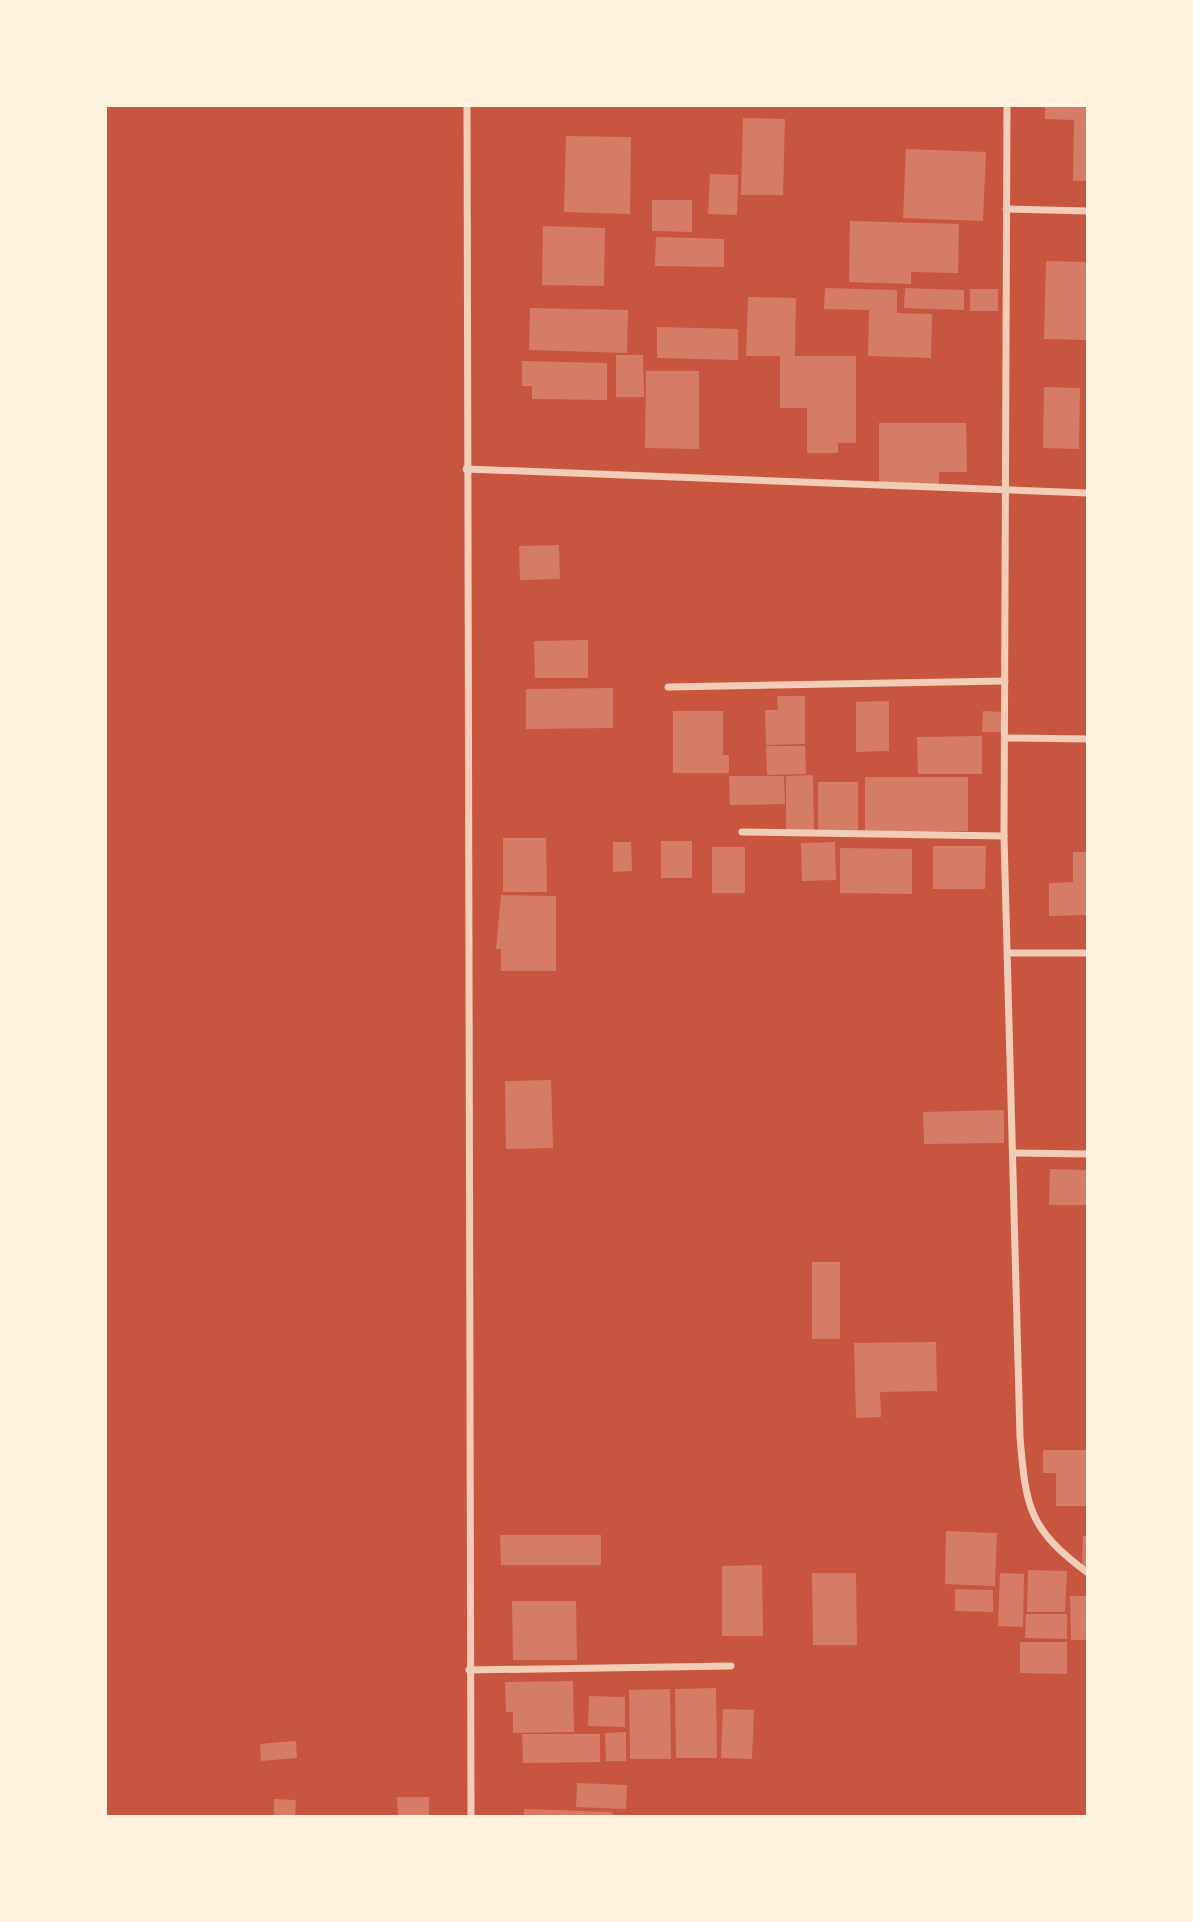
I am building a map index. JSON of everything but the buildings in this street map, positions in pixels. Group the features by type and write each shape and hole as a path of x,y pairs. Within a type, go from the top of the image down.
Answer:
{"street":[{"path":"467,105 471,1817"},
{"path":"1007,105 1004,836 1010,953 1020,1437 1024,1483 1033,1516 1050,1543 1088,1573"},
{"path":"1006,209 1088,211"},
{"path":"466,469 1088,493"},
{"path":"668,687 1005,681"},
{"path":"1006,738 1088,739"},
{"path":"742,832 1004,836"},
{"path":"1010,953 1088,953"},
{"path":"1014,1153 1088,1154"},
{"path":"470,1670 731,1666"}]}
